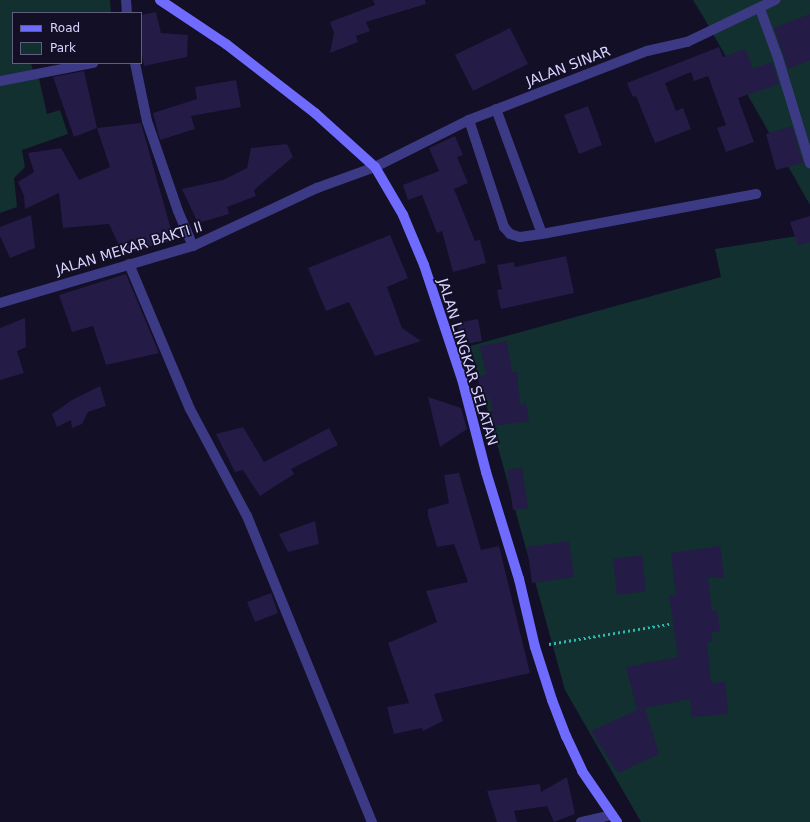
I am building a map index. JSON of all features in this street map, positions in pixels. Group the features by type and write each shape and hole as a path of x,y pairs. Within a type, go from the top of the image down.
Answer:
{"street":[{"path":"126,0 127,12"},
{"name":"JALAN LINGKAR SELATAN","path":"160,0 226,44 280,85 375,167 403,215 443,319 519,579 535,647 566,736 582,771 614,819"},
{"name":"JALAN SINAR","path":"375,167 469,120 647,51 687,42 760,9 775,0"},
{"path":"760,9 778,58 810,163"},
{"path":"0,81 88,64"},
{"path":"135,64 147,121 178,212 193,246"},
{"path":"496,109 542,234"},
{"path":"469,120 504,227 510,234 520,237 756,194"},
{"name":"JALAN MEKAR BAKTI II","path":"0,303 193,246 317,188 375,167"},
{"path":"129,264 190,409 247,516 372,822"},
{"path":"580,822 614,819"}],"path":[{"path":"535,647 669,624"}],"green space":[{"path":"0,0 110,0 111,12 12,12 12,64 31,64 33,70 0,76"},
{"path":"693,0 810,0 810,205 704,18"},
{"path":"38,74 47,114 60,110 68,134 22,150 25,167 14,178 17,207 0,213 0,81"},
{"path":"810,234 810,822 641,822 565,690 470,346 721,277 715,249"}],"building":[{"path":"373,0 425,0 426,4 366,22 370,31 356,36 358,42 330,53 334,33 330,22 375,5"},
{"path":"156,12 161,33 188,35 187,57 144,66 142,55 142,15"},
{"path":"810,14 810,60 788,69 774,28"},
{"path":"510,28 528,64 473,91 455,55"},
{"path":"719,47 723,57 745,49 753,69 772,62 779,84 738,98 754,142 726,152 717,128 726,125 708,76 694,81 691,72 665,83 676,111 683,108 691,129 655,143 636,96 633,97 627,83"},
{"path":"84,71 97,128 74,137 53,77"},
{"path":"236,80 241,107 191,116 195,129 160,140 153,113 197,99 195,87"},
{"path":"588,106 602,145 579,154 564,115"},
{"path":"141,123 174,240 123,254 109,224 63,228 59,193 25,209 24,196 18,182 34,172 28,153 61,148 79,180 110,167 97,128"},
{"path":"792,126 803,163 776,170 766,134"},
{"path":"455,136 463,155 457,157 468,183 454,189 475,241 480,240 486,263 453,272 442,231 437,233 422,195 408,200 403,185 439,171 429,148"},
{"path":"287,144 293,157 254,190 256,196 227,207 229,214 198,223 182,189 223,180 247,168 251,148"},
{"path":"31,215 35,248 10,258 0,236 0,227"},
{"path":"810,216 810,242 798,246 790,222"},
{"path":"390,235 408,278 387,287 402,328 421,341 375,356 349,302 326,311 308,268"},
{"path":"566,256 574,293 501,309 497,290 502,289 497,265 514,262 515,267"},
{"path":"126,274 159,353 106,365 93,326 72,332 59,295"},
{"path":"25,318 26,347 17,351 24,373 0,380 0,328"},
{"path":"478,319 482,341 461,345 457,323"},
{"path":"507,341 512,372 517,372 520,404 526,403 529,421 494,426 490,398 480,399 478,376 486,375 480,346"},
{"path":"100,386 106,406 88,412 82,424 72,428 71,420 57,427 52,414 72,400"},
{"path":"428,397 461,408 467,429 440,447"},
{"path":"243,427 264,462 329,428 338,445 291,469 294,474 260,496 243,470 235,472 216,434"},
{"path":"522,468 528,508 513,510 507,470"},
{"path":"459,473 481,550 499,546 530,673 434,694 443,721 423,731 422,728 394,734 387,707 409,703 388,643 437,622 426,591 468,582 454,544 437,547 428,516 428,509 449,503 444,475"},
{"path":"315,521 319,544 288,552 279,534"},
{"path":"569,541 574,577 532,583 527,547"},
{"path":"720,546 724,577 708,578 712,611 717,610 720,631 711,632 712,641 707,642 711,683 725,682 728,714 692,717 690,699 645,708 659,754 618,773 591,731 637,710 626,667 678,657 669,595 676,595 671,553"},
{"path":"642,555 646,591 617,595 613,559"},
{"path":"271,593 278,613 255,622 247,602"},
{"path":"567,777 575,814 554,822 547,806 514,811 517,822 497,822 487,791 540,784 541,792"}]}
